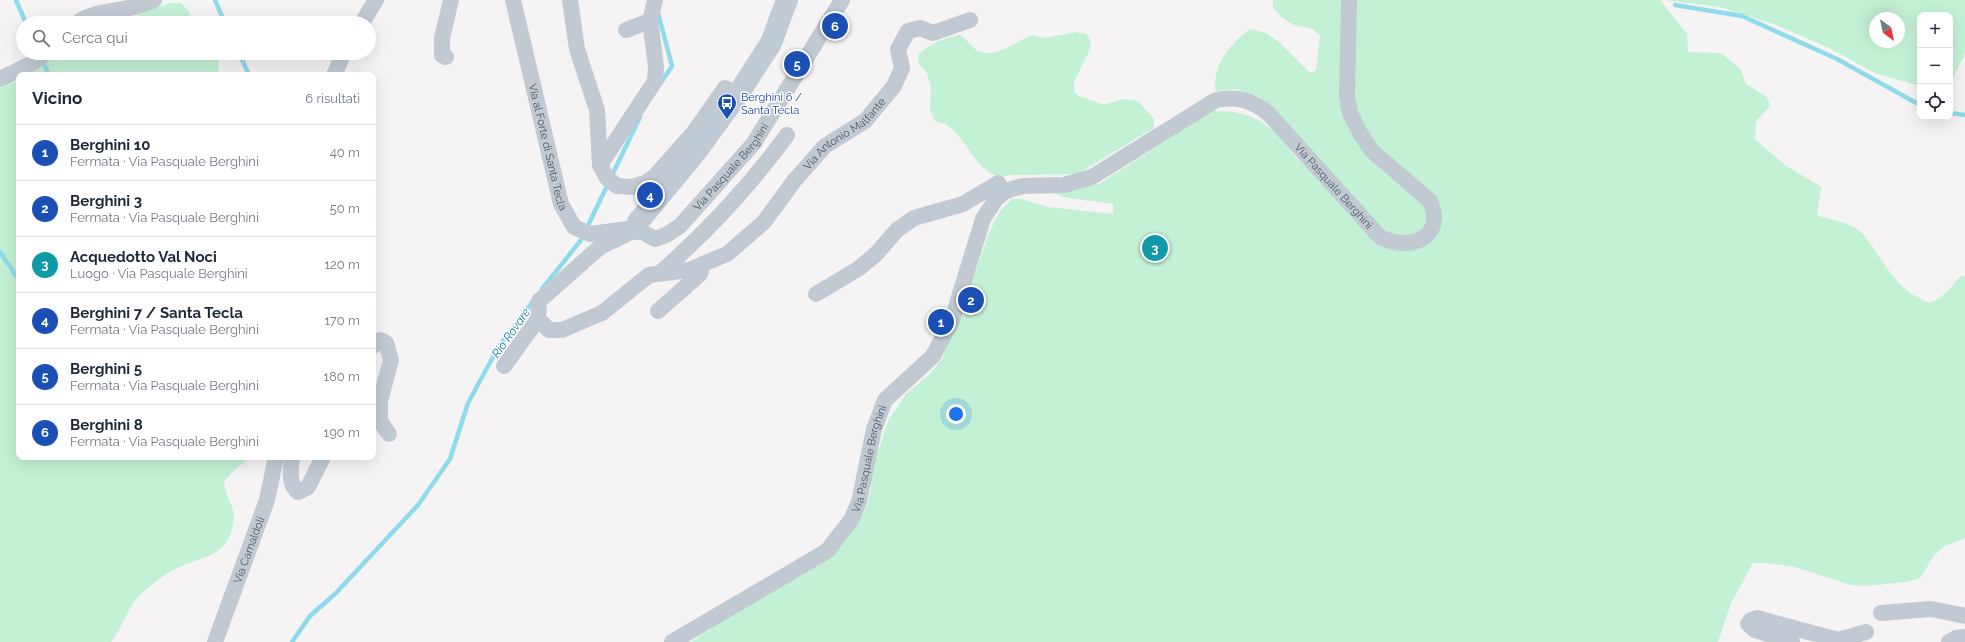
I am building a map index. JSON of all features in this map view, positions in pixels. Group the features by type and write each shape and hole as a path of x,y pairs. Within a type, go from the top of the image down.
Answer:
{"street":[{"path":"90,16 130,9 147,4 154,0"},
{"path":"366,16 376,0"},
{"path":"446,57 442,55 442,38 451,0"},
{"name":"Via al Forte di Santa Tecla","path":"513,0 561,204 574,227 590,234 637,229"},
{"path":"570,0 577,49 597,110 600,165 607,178 617,186 632,187 645,183 655,176 694,132 725,88 738,94"},
{"path":"600,165 655,81 656,66 650,21 655,0"},
{"path":"504,366 538,319 539,301 600,247 637,229 638,222 695,153 738,94 771,42 787,0"},
{"name":"Via Pasquale Berghini","path":"637,229 655,239 666,235 680,226 754,143 842,0"},
{"name":"Via Pasquale Berghini","path":"672,642 827,551 851,520 859,502 874,429 885,400 933,356 952,320 983,219 996,199 1004,192 1023,186 1064,185 1092,177 1216,100 1231,97 1250,101 1268,114 1380,237 1390,242 1401,244 1412,243 1423,239 1431,232 1435,222 1435,212 1430,201 1372,151 1360,133 1350,113 1347,97 1349,0"},
{"name":"Via Antonio Malfante","path":"538,319 549,330 562,330 602,313 649,275 661,272 688,270 727,254 764,222 794,181 825,146 865,121 894,86 902,68 898,49 908,31 920,28 933,33 970,20"},
{"path":"626,30 650,21"},
{"path":"0,79 37,60"},
{"path":"335,72 341,60"},
{"name":"Via Antonio Malfante","path":"661,272 697,241 746,189 787,135"},
{"path":"816,294 858,269 876,254 897,230 914,218 963,204 998,183 1004,192"},
{"path":"658,311 700,274 703,264"},
{"path":"376,343 380,340 386,343 391,360 380,401 380,421 389,434"},
{"name":"Via Camaldoli","path":"215,642 267,500 275,460"},
{"path":"292,460 291,478 293,488 298,492 308,487 322,460"},
{"path":"1881,613 1931,608 1965,616"},
{"path":"1792,642 1755,630 1748,624 1751,620 1757,618 1838,640 1866,632"},
{"path":"1949,642 1956,638 1965,638"}],"green space":[{"path":"1273,0 1341,0 1348,124 1427,207 1425,230 1410,237 1397,236 1385,231 1371,221 1259,96 1235,89 1216,91 1215,82 1217,73 1224,56 1236,41 1250,29 1266,33 1279,42 1310,73 1316,70 1320,36 1313,29 1294,25 1280,16 1273,7"},
{"path":"1353,0 1660,0 1687,34 1688,52 1721,53 1740,69 1746,84 1767,97 1770,106 1756,121 1755,139 1785,165 1821,187 1817,215 1842,222 1857,229 1867,239 1898,282 1920,299 1930,303 1944,295 1961,276 1965,276 1965,538 1945,546 1935,554 1920,578 1906,582 1864,586 1851,585 1795,567 1767,563 1753,563 1731,603 1718,642 690,642 710,630 713,625 816,567 844,542 867,507 871,489 871,466 880,446 888,421 906,394 929,375 942,359 959,318 990,231 1000,211 1012,199 1021,199 1048,207 1113,214 1113,204 1063,197 1052,192 1099,184 1212,111 1226,111 1248,116 1267,126 1284,142 1292,153 1381,245 1440,225 1376,150 1358,112 1352,93"},
{"path":"1664,0 1965,0 1965,53 1953,79 1953,12 1917,12 1917,85 1875,73 1829,48 1776,25 1720,7"},
{"path":"169,3 181,3 189,11 190,16 136,16"},
{"path":"1077,32 1087,34 1091,47 1074,82 1074,92 1079,96 1104,105 1123,99 1138,101 1154,119 1154,128 1077,174 1000,176 990,173 982,167 955,132 947,125 935,121 930,110 931,87 927,73 919,64 918,54 928,47 943,39 960,35 976,50 983,53 990,53 1005,49 1032,35 1044,38"},
{"path":"219,60 218,72 34,72 49,61"},
{"path":"16,81 16,460 247,460 231,473 224,482 234,518 230,536 225,544 219,550 204,558 173,570 144,591 130,608 111,642 0,642 0,88"}],"waterway":[{"path":"16,0 23,16"},
{"path":"215,0 222,16"},
{"path":"1675,5 1742,16 1837,59 1917,103"},
{"name":"Rio Rovare","path":"658,13 672,66 660,84"},
{"path":"42,60 48,72"},
{"path":"242,60 248,72"},
{"path":"1953,113 1965,115"},
{"name":"Rio Rovare","path":"542,289 581,240 640,117"},
{"path":"0,252 16,276"},
{"name":"Rio Rovare","path":"292,642 310,616 336,593 418,505 450,459 468,403 499,346 534,300"}],"place":[{"name":"Berghini 8","path":"835,26"},
{"name":"Berghini 5","path":"797,64"},
{"name":"Berghini 6 / Santa Tecla","path":"727,120"},
{"name":"Berghini 7 / Santa Tecla","path":"650,195"},
{"name":"Acquedotto Val Noci","path":"1155,248"},
{"name":"Berghini 3","path":"971,300"},
{"name":"Berghini 10","path":"941,322"}]}
